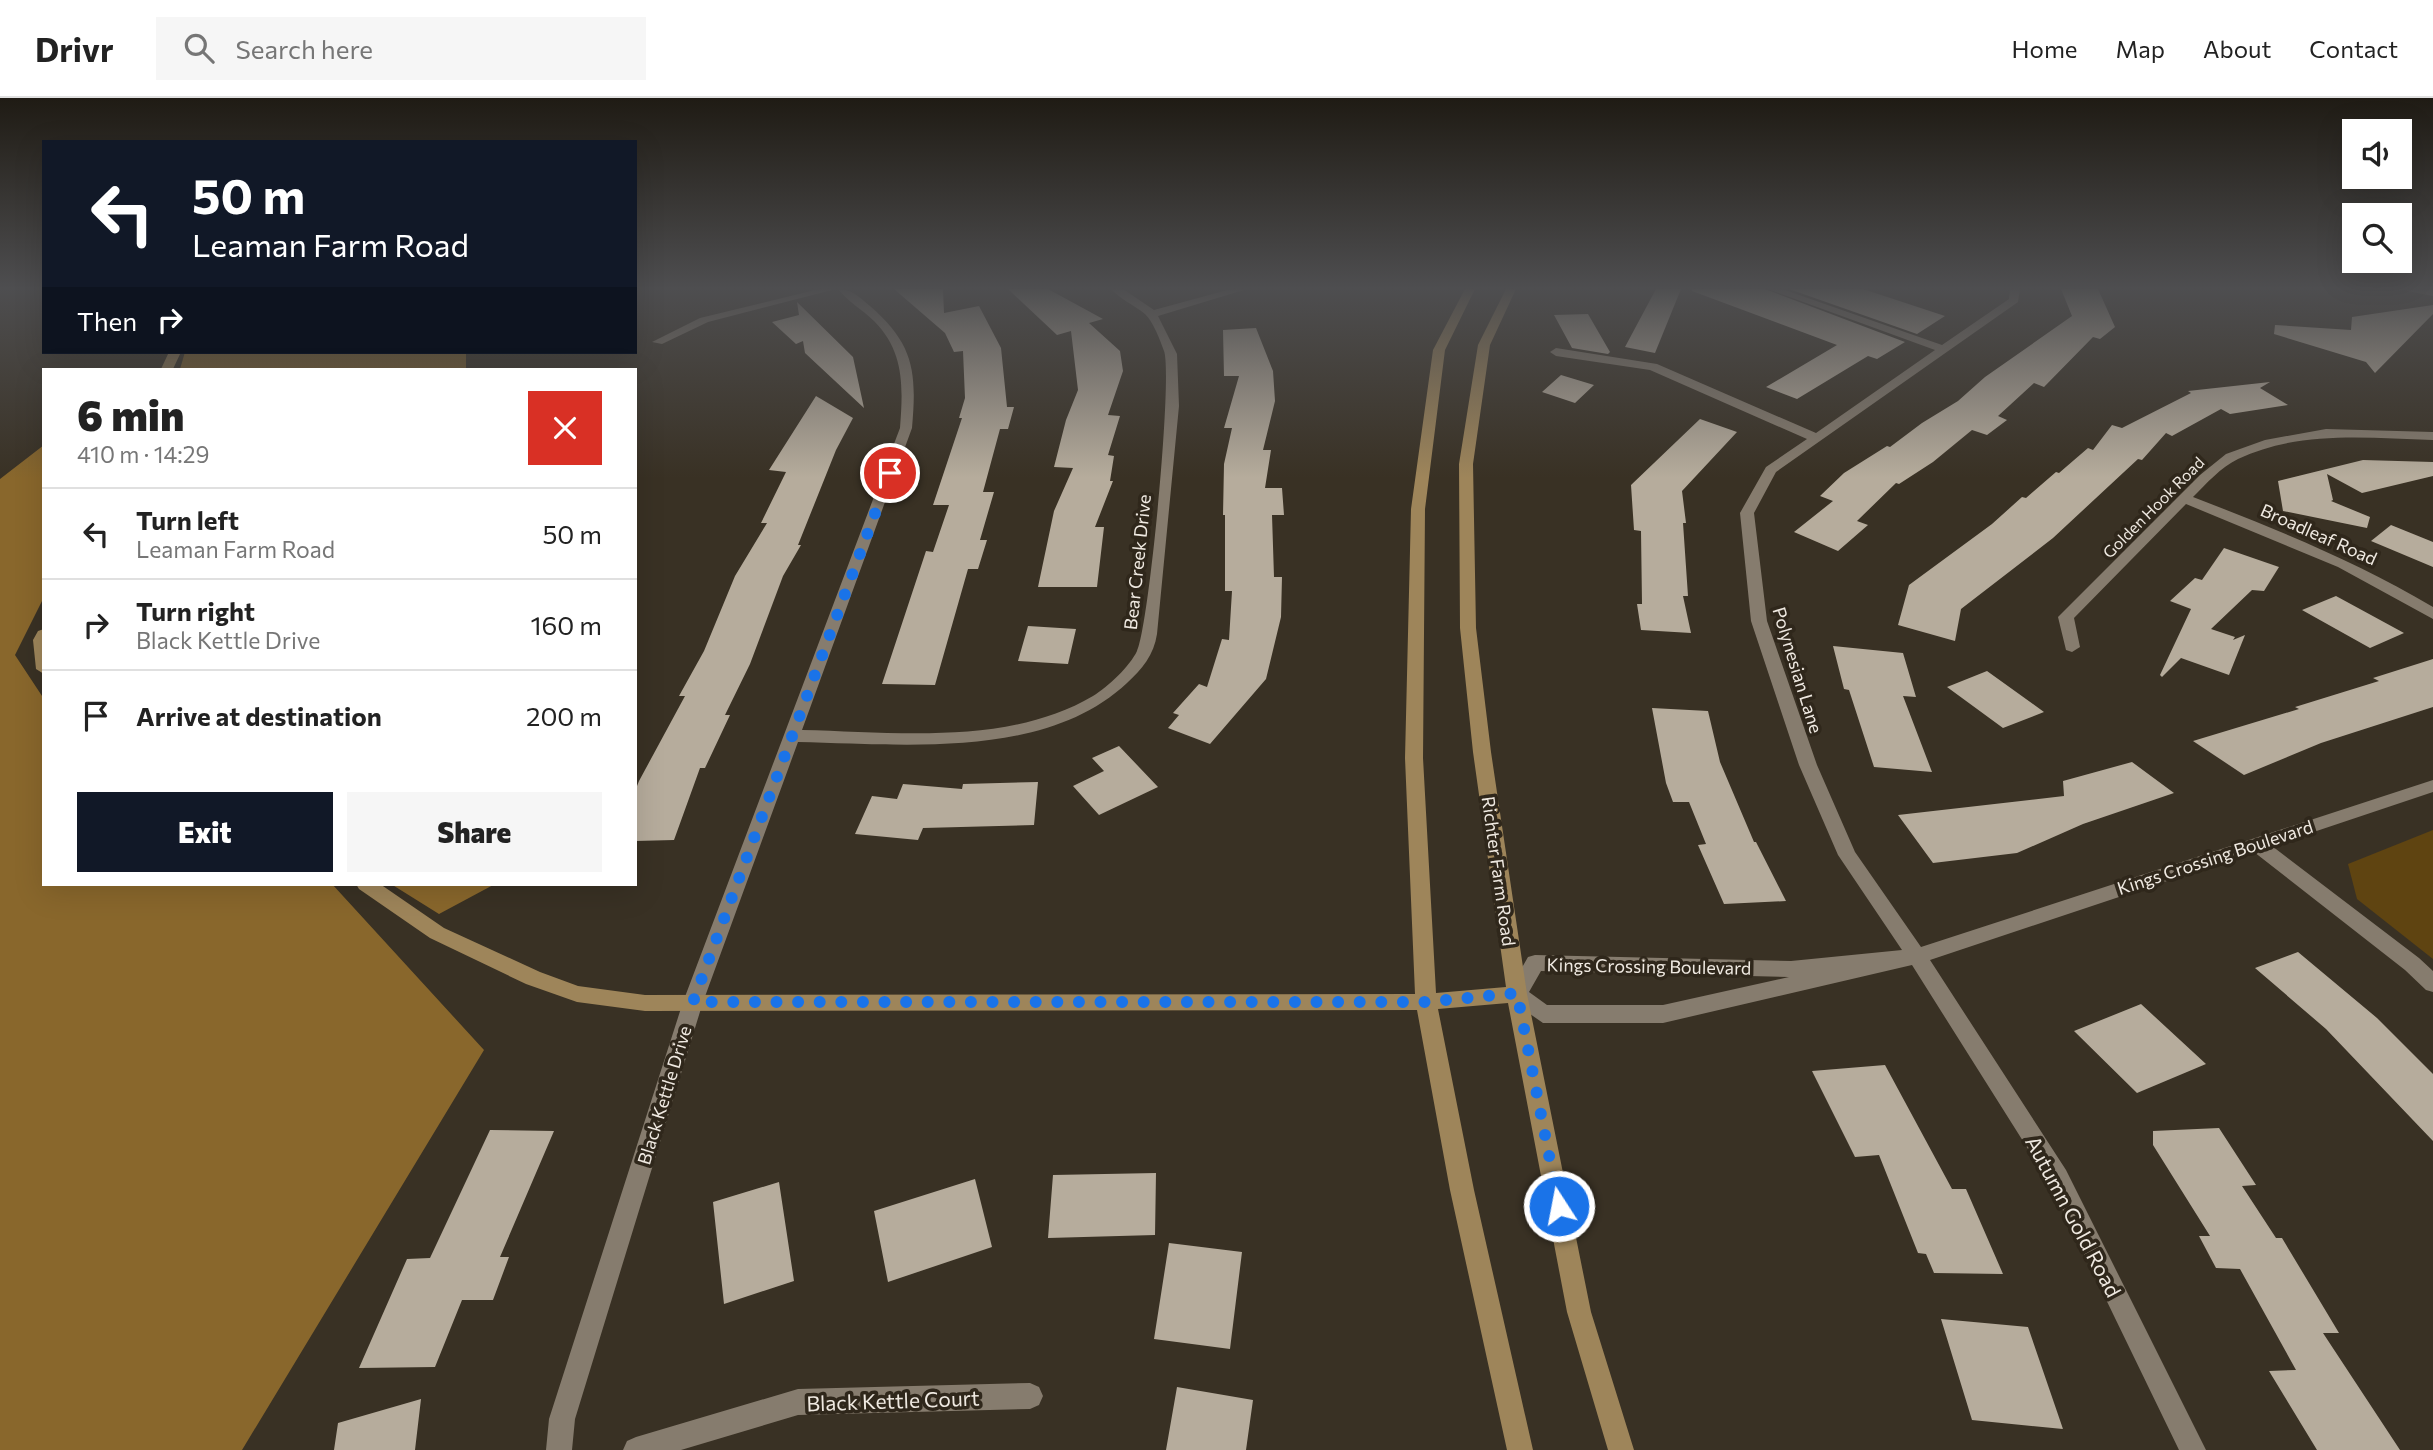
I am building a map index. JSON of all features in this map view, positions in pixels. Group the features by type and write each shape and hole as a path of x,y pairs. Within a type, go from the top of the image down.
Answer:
{"main road":[{"path":"1439,352 1418,509 1414,758 1426,1002 1462,1190 1520,1450"},
{"name":"Richter Farm Road","path":"1483,352 1466,464 1468,628 1482,752 1517,993 1579,1312 1621,1450"},
{"path":"369,886 437,933 533,978 577,994 645,1003 1426,1002 1517,993"}],"street":[{"name":"Black Kettle Drive","path":"559,1450 562,1419 693,1002 794,736 906,428 910,388 904,352"},
{"name":"Bear Creek Drive","path":"794,736 997,735 1045,724 1084,707 1118,687 1146,651 1152,618 1173,406 1170,352"},
{"path":"1557,352 1653,367 1817,438"},
{"name":"Polynesian Lane","path":"1917,956 1847,855 1808,765 1759,621 1747,513 1771,470 1939,352"},
{"name":"Golden Hook Road","path":"2072,647 2066,617 2231,457 2270,443 2326,433 2433,436"},
{"name":"Broadleaf Road","path":"2185,499 2336,559 2433,614"},
{"name":"Kings Crossing Boulevard","path":"1917,956 1791,969 1535,963 1517,993 1543,1014 1663,1014 1917,956 2433,786"},
{"path":"2256,844 2412,964 2433,984"},
{"name":"Autumn Gold Road","path":"1917,956 2058,1177 2193,1450"},
{"name":"Black Kettle Court","path":"636,1450 798,1402 1030,1396"}],"shaded area":[{"path":"184,354 466,354 466,368 180,368"},
{"path":"42,447 42,601 15,655 42,696 42,886 334,886 484,1050 242,1450 0,1450 0,479"},
{"path":"2433,830 2433,959 2357,899 2348,864"},
{"path":"394,886 491,886 439,914"}],"building":[{"path":"848,352 853,357 864,408 805,353"},
{"path":"963,352 1001,352 1007,407 1014,407 1008,429 1000,429 983,492 994,492 980,540 987,540 978,569 968,569 935,685 882,684 926,551 933,552 949,505 933,505 962,418 959,418 965,398"},
{"path":"1074,352 1120,352 1123,371 1108,415 1120,416 1108,455 1114,456 1110,481 1113,481 1095,527 1104,527 1097,587 1038,587 1054,511 1073,468 1054,467 1066,420 1078,390"},
{"path":"1223,352 1266,352 1273,371 1275,401 1263,450 1271,450 1265,488 1282,488 1284,515 1272,515 1274,577 1282,577 1281,617 1266,679 1210,744 1168,728 1179,715 1173,713 1199,684 1207,687 1222,639 1229,640 1232,591 1225,591 1223,515 1224,464 1232,428 1224,428 1239,376 1224,376"},
{"path":"1825,352 1888,352 1877,359 1868,356 1797,399 1766,387"},
{"path":"2021,352 2078,352 2044,387 2034,383 1998,416 2007,420 1987,435 1972,430 1933,462 1899,484 1896,483 1857,521 1868,525 1838,551 1794,532 1833,501 1820,496 1844,473 1887,446 1890,447 1958,401 1985,377"},
{"path":"2333,352 2396,352 2375,373 2366,362"},
{"path":"1561,375 1594,385 1575,403 1542,392"},
{"path":"2270,382 2260,388 2288,405 2230,414 2221,409 2172,436 2166,433 2142,460 2138,459 2053,538 1961,609 1955,641 1898,625 1909,585 1992,524 2022,497 2026,498 2056,472 2059,473 2088,448 2093,450 2112,425 2122,428 2191,393 2188,391"},
{"path":"816,396 853,418 836,450 798,545 801,545 783,576 750,664 725,715 730,715 705,768 700,768 674,840 637,841 637,786 685,696 679,696 704,651 735,576 767,523 761,523 786,472 769,470"},
{"path":"1700,419 1737,432 1682,491 1686,523 1683,523 1688,596 1683,596 1691,633 1641,630 1637,604 1642,604 1641,531 1634,530 1631,485"},
{"path":"2363,460 2433,462 2433,476 2362,493 2327,474 2333,500 2331,501 2370,517 2367,528 2283,511 2278,481"},
{"path":"2391,525 2433,542 2433,567 2371,541"},
{"path":"2224,548 2279,567 2264,591 2252,590 2211,629 2235,637 2233,640 2245,635 2229,675 2181,658 2162,677 2160,675 2191,609 2170,601 2195,578 2202,580"},
{"path":"2336,596 2404,633 2370,648 2302,610"},
{"path":"1028,626 1076,629 1068,664 1018,661"},
{"path":"1833,646 1903,653 1916,697 1903,696 1932,772 1874,767 1849,690 1844,689"},
{"path":"2433,659 2433,707 2321,743 2244,775 2193,741 2299,709 2295,707 2379,681 2373,678"},
{"path":"1987,671 2044,712 2003,728 1947,687"},
{"path":"1652,708 1708,711 1720,762 1754,842 1786,901 1724,904 1698,845 1706,844 1689,802 1673,802 1666,783"},
{"path":"1119,746 1158,787 1099,815 1073,786 1104,771 1092,758"},
{"path":"2132,762 2174,793 2083,824 2017,853 1933,863 1898,815 2064,796 2063,781"},
{"path":"1038,782 1034,825 923,828 918,840 855,834 872,796 897,799 903,784 962,789 963,784"},
{"path":"2298,952 2377,1018 2433,1074 2433,1141 2326,1029 2255,968"},
{"path":"2141,1004 2206,1064 2137,1093 2074,1031"},
{"path":"1885,1065 1952,1189 1966,1189 2003,1274 1934,1273 1926,1254 1918,1253 1879,1155 1855,1157 1812,1071"},
{"path":"2219,1128 2256,1185 2242,1186 2276,1238 2282,1238 2339,1333 2323,1333 2400,1450 2317,1450 2269,1371 2296,1370 2240,1269 2216,1268 2199,1236 2210,1236 2153,1145 2153,1131"},
{"path":"490,1130 554,1131 500,1257 509,1257 493,1300 462,1300 435,1367 359,1368 407,1259 430,1258"},
{"path":"1156,1173 1155,1235 1048,1238 1053,1175"},
{"path":"975,1179 992,1247 888,1282 874,1211"},
{"path":"779,1182 794,1281 724,1304 713,1202"},
{"path":"1169,1243 1242,1252 1230,1349 1154,1339"},
{"path":"1941,1319 2028,1327 2063,1429 1972,1420"},
{"path":"1177,1387 1253,1400 1246,1450 1166,1450"},
{"path":"421,1399 415,1450 334,1450 338,1423"}],"route":[{"path":"890,473 693,1002 1426,1002 1517,993 1559,1206"}]}
